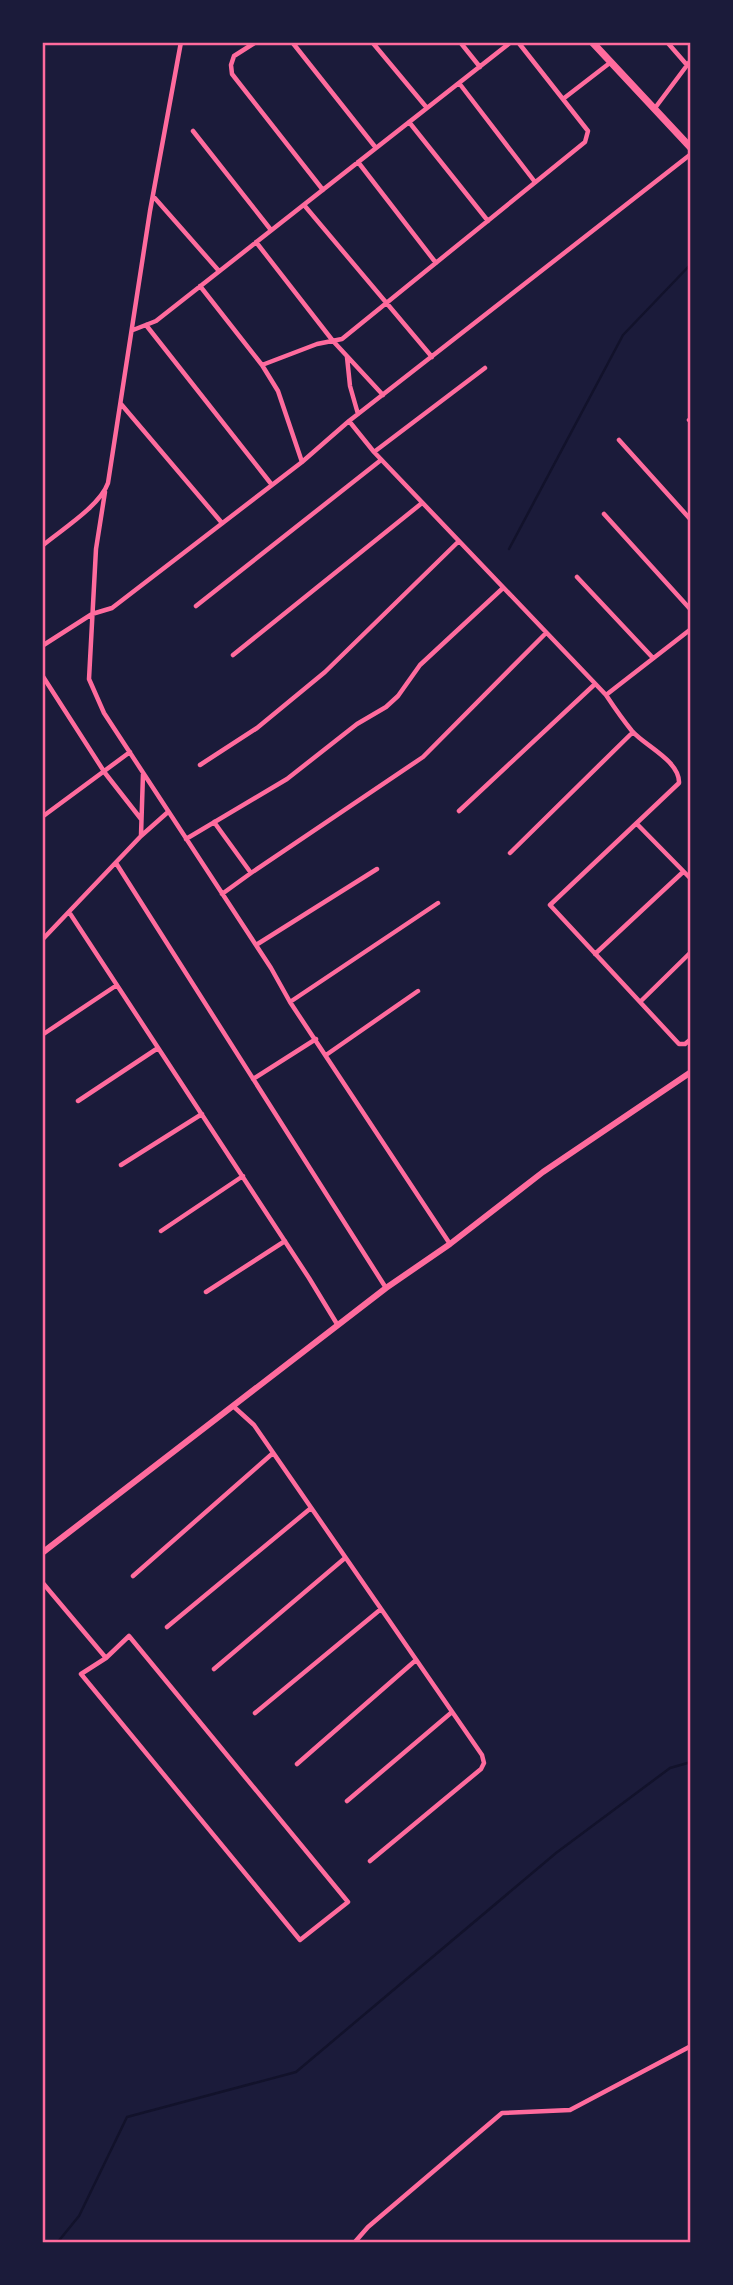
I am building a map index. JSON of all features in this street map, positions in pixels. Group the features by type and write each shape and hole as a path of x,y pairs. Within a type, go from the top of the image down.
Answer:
{"main road":[{"path":"592,42 691,148"}],"street":[{"path":"181,42 152,196 133,330 96,549 89,679 104,713 450,1244"},
{"path":"257,42 234,56 232,74 323,190"},
{"path":"292,42 376,148"},
{"path":"372,42 427,108"},
{"path":"460,42 480,67"},
{"path":"133,330 156,321 511,42"},
{"path":"262,365 317,344 342,339 585,142 588,131 518,42"},
{"path":"667,42 687,65"},
{"path":"654,109 691,60"},
{"path":"563,99 611,62"},
{"path":"459,83 535,183"},
{"path":"409,122 488,221"},
{"path":"193,131 271,230"},
{"path":"42,646 92,614 112,608 302,462 349,421 691,154"},
{"path":"358,162 436,263"},
{"path":"152,196 219,271"},
{"path":"304,205 432,357"},
{"path":"256,242 333,341 383,395"},
{"path":"200,286 262,365 278,391 302,462"},
{"path":"146,324 272,485"},
{"path":"347,356 358,414"},
{"path":"374,452 485,368"},
{"path":"121,403 222,523"},
{"path":"349,421 381,460 606,695 633,732 673,766 679,783 550,905 679,1044 685,1044 691,1039"},
{"path":"619,440 691,520"},
{"path":"196,606 381,460"},
{"path":"42,546 105,492"},
{"path":"233,655 422,503"},
{"path":"604,514 691,610"},
{"path":"200,765 257,727 325,672 459,541"},
{"path":"577,577 653,658"},
{"path":"186,839 287,779 357,724 386,708 420,665 503,588"},
{"path":"606,695 691,629"},
{"path":"222,894 423,757 546,633"},
{"path":"42,675 105,773 141,819"},
{"path":"459,811 595,684"},
{"path":"510,853 633,732"},
{"path":"43,815 105,773 130,752"},
{"path":"141,836 144,773"},
{"path":"42,939 141,836 168,812"},
{"path":"214,822 251,873"},
{"path":"636,824 691,879"},
{"path":"116,863 386,1287"},
{"path":"256,945 377,869"},
{"path":"595,954 683,872"},
{"path":"290,1002 438,903"},
{"path":"69,912 337,1324"},
{"path":"640,1002 691,952"},
{"path":"42,1035 117,985"},
{"path":"327,1055 418,991"},
{"path":"253,1079 316,1040"},
{"path":"78,1101 159,1048"},
{"path":"42,1553 386,1287 450,1244 543,1172 691,1072"},
{"path":"121,1165 202,1114"},
{"path":"161,1231 243,1176"},
{"path":"206,1292 285,1241"},
{"path":"233,1405 254,1425 482,1755 484,1763 481,1769 370,1861"},
{"path":"133,1576 273,1453"},
{"path":"167,1627 311,1508"},
{"path":"214,1669 345,1558"},
{"path":"42,1582 106,1658"},
{"path":"255,1713 381,1609"},
{"path":"129,1636 348,1902 300,1940 81,1674 106,1658 129,1636"},
{"path":"297,1764 416,1660"},
{"path":"347,1801 452,1712"},
{"path":"355,2243 369,2227 502,2113 570,2110 691,2046"}],"waterway":[{"path":"509,549 623,335 691,264"},
{"path":"57,2243 79,2216 127,2117 296,2072 556,1853 670,1768 691,1762"}]}
